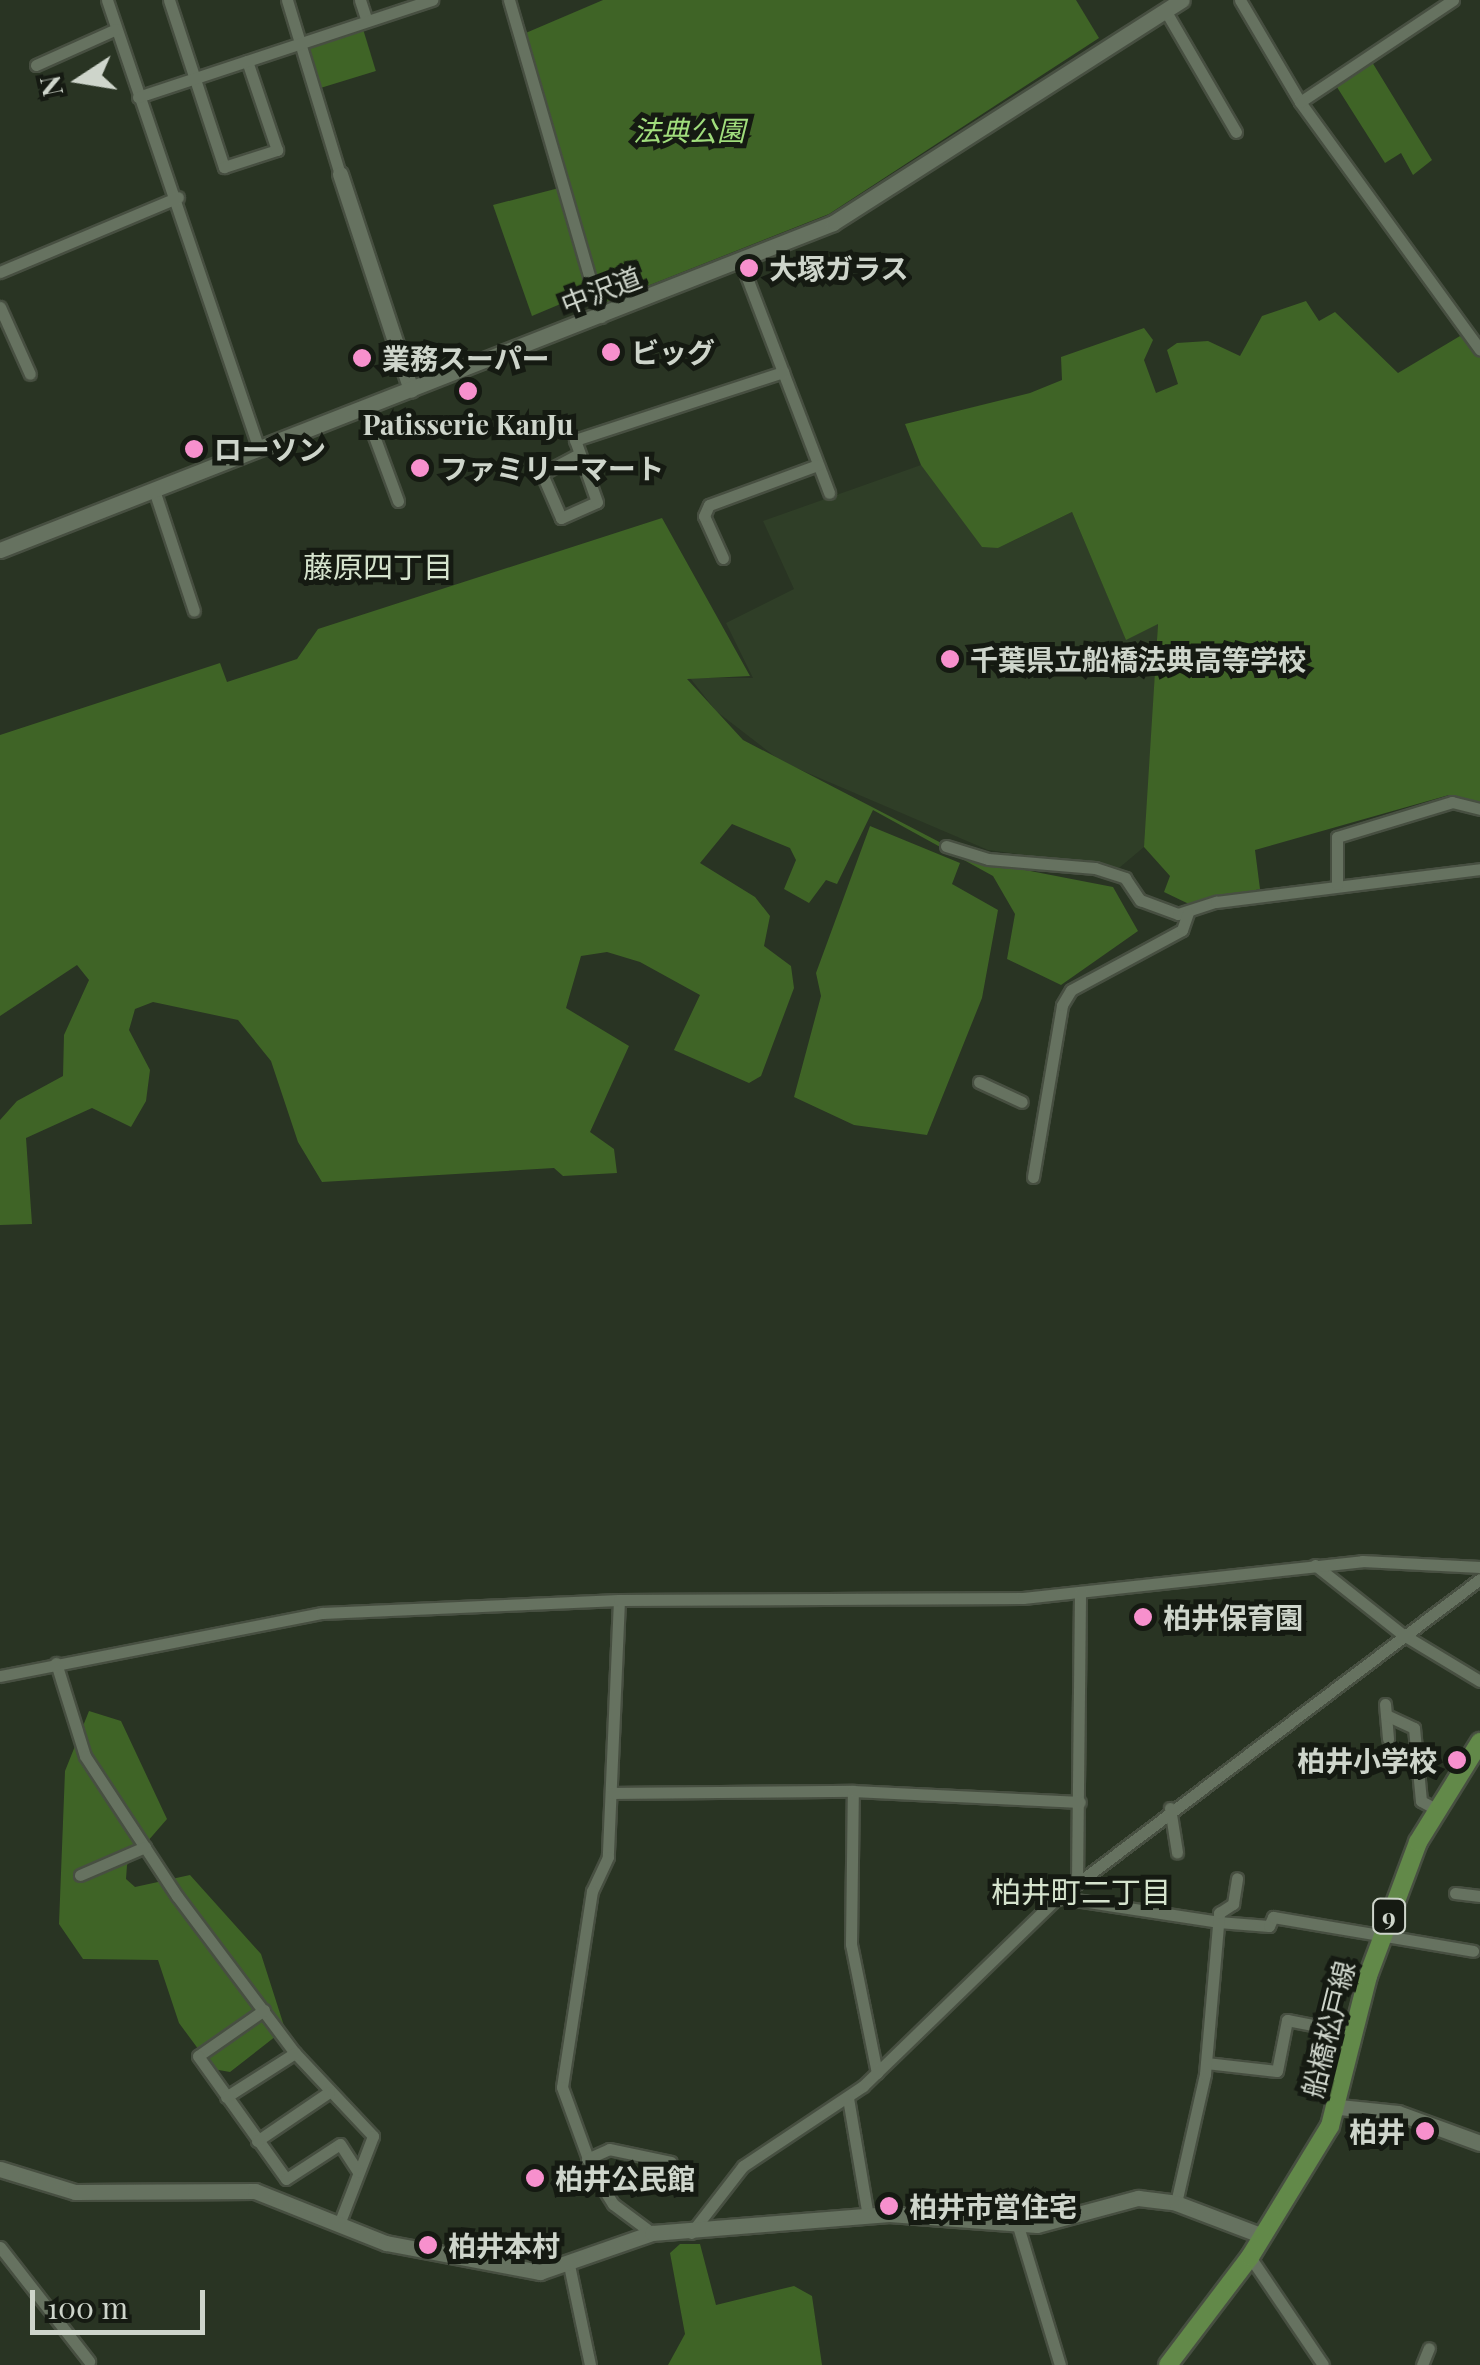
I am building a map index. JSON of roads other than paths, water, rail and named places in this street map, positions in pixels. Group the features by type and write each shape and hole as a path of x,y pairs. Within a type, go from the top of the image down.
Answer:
{"main road":[{"name":"船橋松戸線","path":"1168,2365 1250,2257 1339,2107 1354,2033 1381,1938 1434,1808 1480,1742"}],"street":[{"path":"107,0 138,97 178,197 258,450"},
{"path":"169,0 224,167 276,150 247,61"},
{"path":"287,0 411,390"},
{"path":"360,0 368,21"},
{"path":"138,97 432,0"},
{"path":"509,0 600,317"},
{"name":"中沢道","path":"0,550 741,262 861,208 1182,0"},
{"path":"1240,0 1300,102 1474,329 1480,350"},
{"path":"1300,102 1454,0"},
{"path":"1166,10 1236,132"},
{"path":"36,65 116,29"},
{"path":"0,272 178,197"},
{"path":"741,262 829,492"},
{"path":"0,307 30,374"},
{"path":"577,456 542,474 561,518 597,502 577,456 575,440 783,372"},
{"path":"364,408 398,501"},
{"path":"722,558 704,516 709,505 818,465"},
{"path":"154,490 194,612"},
{"path":"1338,884 1336,837 1452,802 1480,809"},
{"path":"946,846 988,859 1095,868 1131,881 1140,900 1188,913 1338,884 1480,869"},
{"path":"1034,1177 1062,1006 1071,990 1182,930 1188,913"},
{"path":"979,1082 1022,1102"},
{"path":"0,1676 322,1614 620,1600 1080,1592 1315,1565 1480,1567"},
{"path":"1315,1565 1402,1634 1480,1682"},
{"path":"691,2233 744,2166 848,2098 1054,1900 1170,1808 1480,1579"},
{"path":"1077,1882 1080,1592"},
{"path":"620,1600 613,1792 562,2087 586,2159 613,2204 652,2233"},
{"path":"56,1663 85,1756 145,1847 295,2053 373,2136 339,2224"},
{"path":"1388,1739 1386,1709 1414,1728 1420,1801 1434,1808"},
{"path":"613,1792 854,1791 1080,1802"},
{"path":"854,1791 851,1944 877,2073"},
{"path":"1170,1808 1177,1852"},
{"path":"80,1875 145,1847"},
{"path":"1176,2203 1206,2062 1218,1922 1233,1904 1236,1878"},
{"path":"1010,1890 1054,1900 1218,1922 1269,1926 1274,1917 1473,1952"},
{"path":"1456,1893 1480,1896"},
{"path":"264,2010 198,2056 286,2179 340,2144 358,2172"},
{"path":"1206,2062 1277,2071 1287,2020 1354,2033"},
{"path":"226,2097 295,2053"},
{"path":"257,2141 330,2092"},
{"path":"848,2098 868,2216"},
{"path":"1339,2107 1398,2113 1480,2143"},
{"path":"586,2159 609,2149 671,2162"},
{"path":"0,2168 75,2192 256,2191 386,2243 528,2271 569,2266 652,2233 691,2233 868,2216 1018,2226 1116,2201 1176,2203 1263,2236"},
{"path":"1018,2226 1060,2365"},
{"path":"0,2246 90,2361"},
{"path":"1250,2257 1323,2365"},
{"path":"569,2266 590,2365"},
{"path":"1422,2365 1429,2348"}],"place":[{"name":"大塚ガラス","path":"749,268"},
{"name":"ビッグ","path":"611,352"},
{"name":"業務スーパー","path":"362,358"},
{"name":"Patisserie KanJu","path":"468,391"},
{"name":"ローソン","path":"194,449"},
{"name":"ファミリーマート","path":"420,468"},
{"name":"千葉県立船橋法典高等学校","path":"950,659"},
{"name":"柏井保育園","path":"1143,1617"},
{"name":"柏井小学校","path":"1457,1760"},
{"name":"柏井","path":"1425,2131"},
{"name":"柏井公民館","path":"535,2178"},
{"name":"柏井市営住宅","path":"889,2206"},
{"name":"柏井本村","path":"428,2245"}],"district":[{"name":"藤原四丁目","path":"378,566"},
{"name":"柏井町二丁目","path":"1081,1891"}],"park label":[{"name":"法典公園","path":"689,130"}]}
